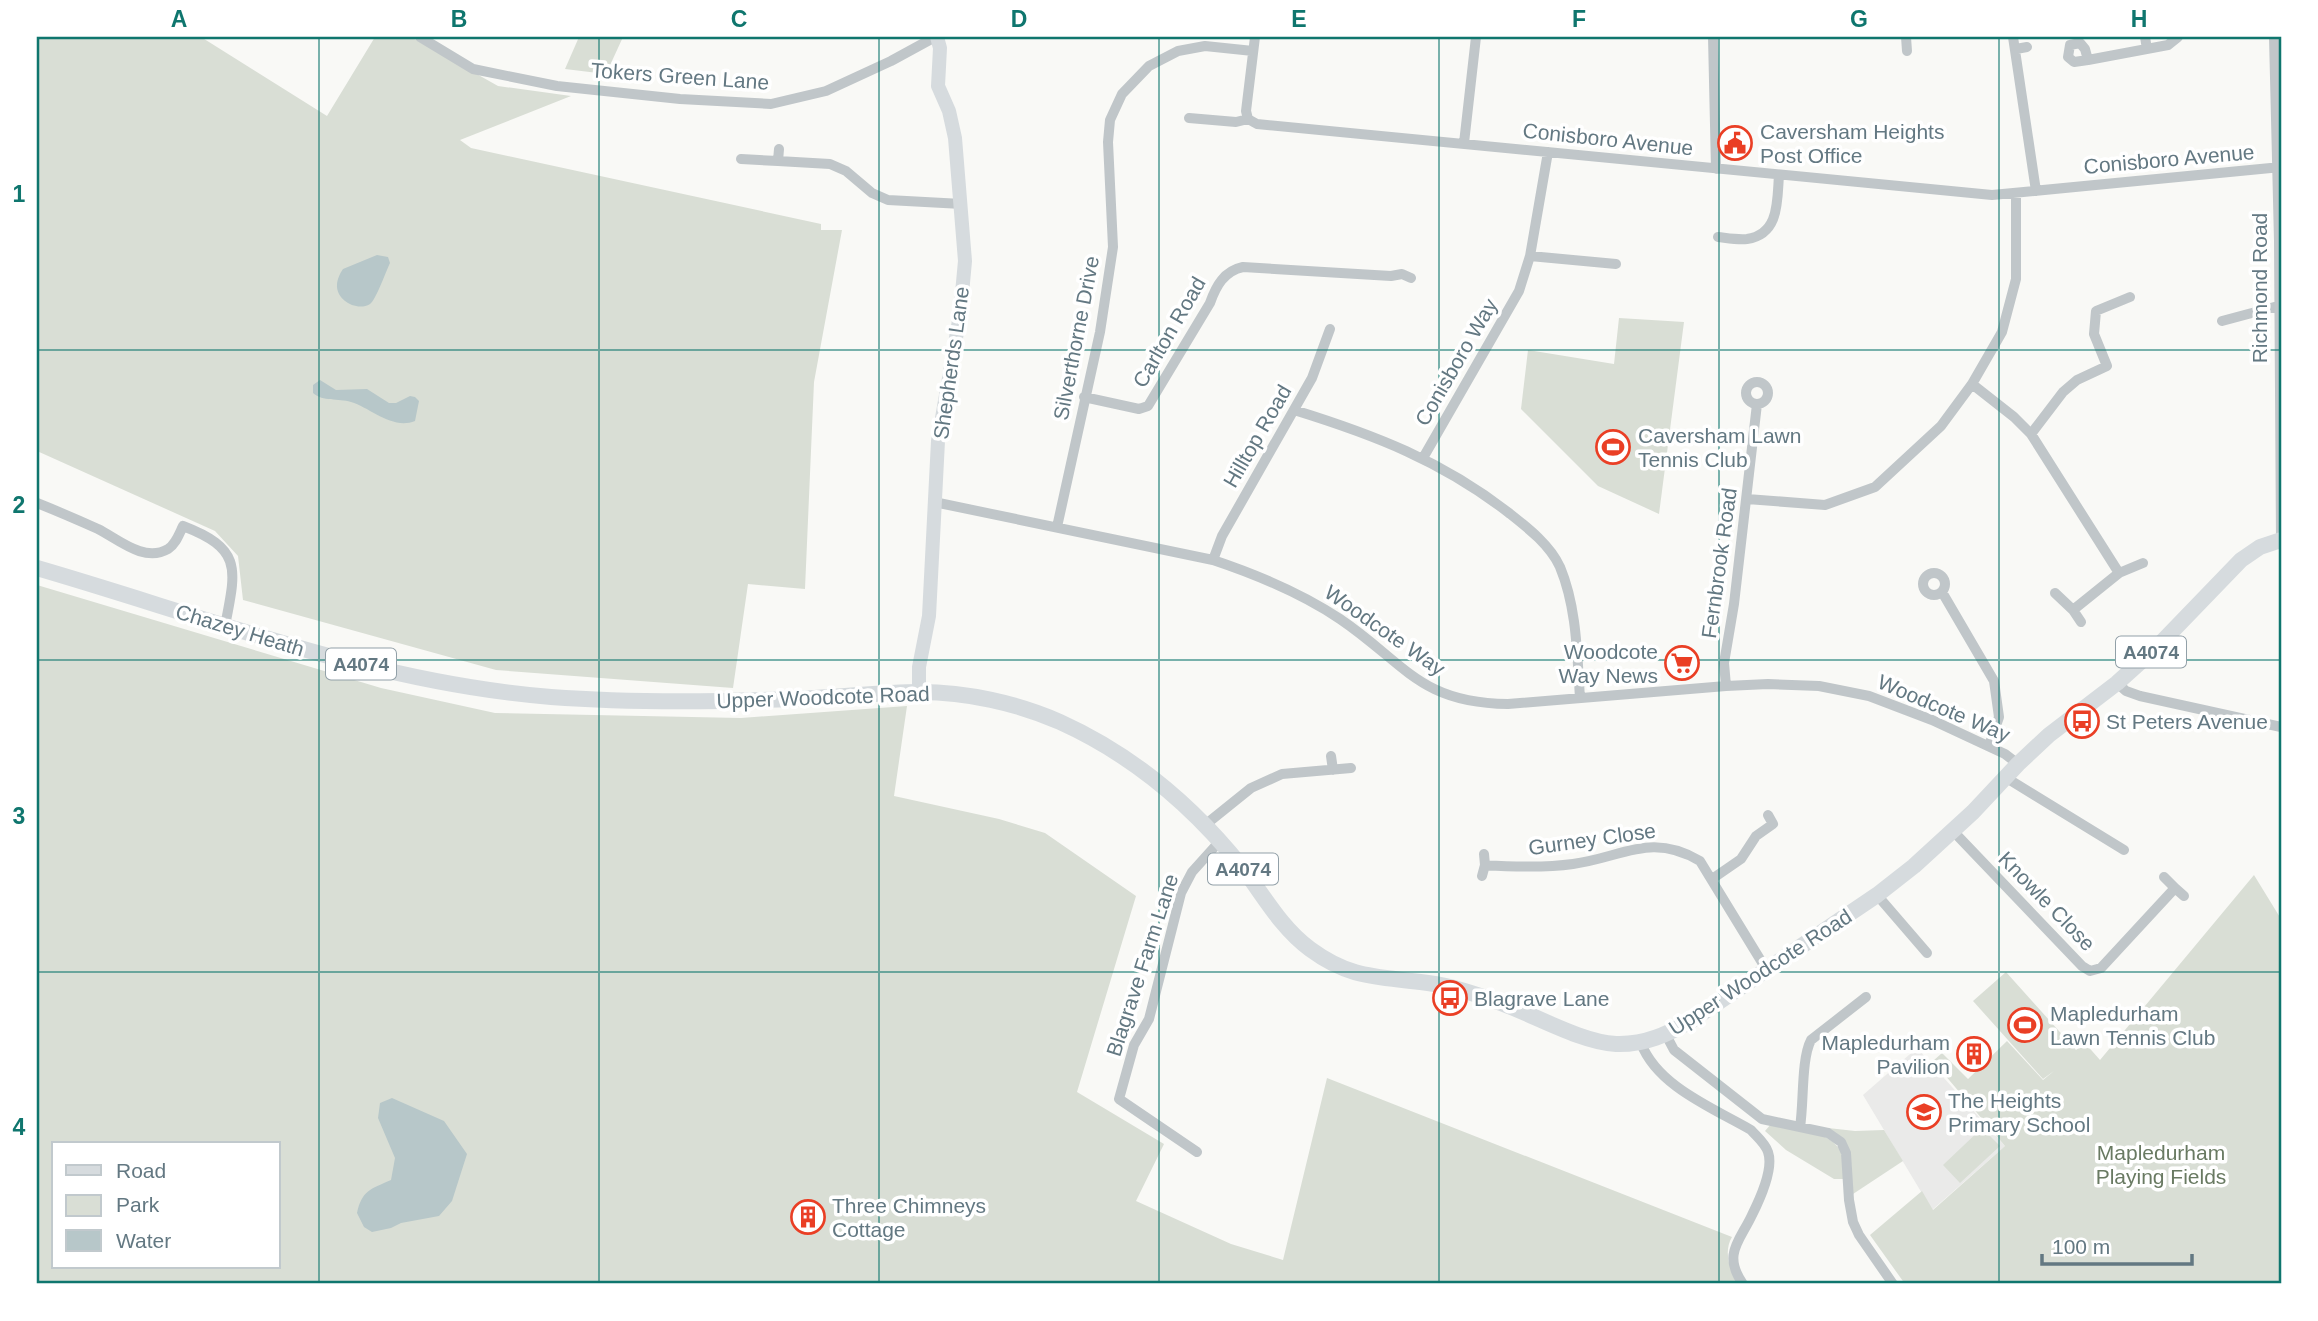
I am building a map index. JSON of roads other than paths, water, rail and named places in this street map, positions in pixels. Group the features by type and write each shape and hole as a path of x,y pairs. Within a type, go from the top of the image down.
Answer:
{"main road":[{"name":"A4074","path":"2018,764 2049,735 2117,683 2157,647 2241,560 2260,547 2281,540"},
{"name":"Chazey Heath","path":"37,568 337,659 490,691 553,697 697,701"},
{"name":"Upper Woodcote Road","path":"697,701 837,698 919,692 985,699 1029,710 1064,724 1142,767 1205,825 1240,865 1286,928 1309,948 1338,966 1365,976 1461,990 1588,1038 1611,1044 1641,1043 1666,1035 1877,895 1953,831 2018,764"}],"street":[{"name":"Tokers Green Lane","path":"420,37 473,69 556,86 680,99 771,104 826,92 936,37"},
{"name":"Shepherds Lane","path":"919,692 919,667 929,616 939,441 960,315 965,261 956,138 938,86 940,48 936,37"},
{"path":"1248,119 1246,111 1255,37"},
{"path":"1464,143 1476,37"},
{"path":"1713,37 1716,169"},
{"path":"1906,37 1907,51"},
{"path":"2013,37 2022,48 2036,191"},
{"path":"2145,37 2147,49"},
{"path":"2088,60 2168,45 2178,37"},
{"name":"Richmond Road","path":"2274,37 2279,167 2281,540"},
{"name":"Silverthorne Drive","path":"1057,527 1100,332 1113,247 1108,142 1111,120 1122,94 1149,66 1178,51 1205,46 1253,51"},
{"name":"Conisboro Avenue","path":"1189,118 1236,122 1248,119 1257,124 1992,195 2279,167"},
{"path":"778,160 779,149"},
{"name":"Conisboro Way","path":"1423,458 1515,299 1530,256 1548,152"},
{"path":"741,159 830,164 846,171 872,193 888,200 962,204"},
{"path":"1718,237 1747,239 1770,227 1776,215 1779,174"},
{"path":"1747,499 1825,506 1875,487 1941,426 1972,384 2002,332 2016,279 2016,193"},
{"path":"1530,256 1616,264"},
{"name":"Carlton Road","path":"1084,397 1139,409 1148,406 1210,303 1216,285 1233,269 1243,267 1391,276 1402,274 1411,278"},
{"path":"2031,434 2063,391 2077,380 2108,366 2094,334 2096,311 2130,298"},
{"path":"2222,321 2278,306"},
{"name":"Hilltop Road","path":"1213,560 1222,536 1312,378 1330,329"},
{"path":"1972,384 2031,434 2119,573"},
{"name":"Fernbrook Road","path":"1726,686 1724,663 1757,404"},
{"path":"1294,410 1360,431 1423,458 1478,489 1534,533 1559,565 1573,610 1580,698"},
{"name":"Woodcote Way","path":"934,502 1213,560 1255,575 1309,600 1342,621 1411,677 1446,696 1479,704 1508,704 1726,686 1819,686 1869,695 1989,746 2018,764"},
{"path":"37,503 100,530 129,547 146,552 168,550 175,543 183,526 208,536 220,545 228,556 233,572 225,626"},
{"path":"2073,610 2119,573 2143,563"},
{"path":"1942,592 1994,681 1999,717 1989,746"},
{"path":"2055,593 2081,622"},
{"path":"2117,683 2126,691 2140,696 2281,727"},
{"path":"1331,757 1333,770"},
{"path":"1205,825 1251,788 1282,774 1351,768"},
{"path":"2005,777 2124,850"},
{"path":"1712,878 1741,859 1756,836 1773,824"},
{"name":"Knowle Close","path":"1953,831 2081,966 2091,971 2101,968 2175,888"},
{"name":"Blagrave Farm Lane","path":"1197,1152 1119,1099 1134,1045 1149,1019 1181,893 1192,872 1219,842"},
{"name":"Gurney Close","path":"1484,854 1484,871 1574,864 1644,847 1663,847 1684,852 1700,862 1712,878 1766,970"},
{"path":"2164,877 2184,896"},
{"path":"1877,895 1929,950 1916,961"},
{"path":"1800,1127 1807,1049 1811,1040 1855,1011 1866,998"},
{"path":"1666,1035 1674,1050 1762,1119 1828,1133 1837,1138 1844,1147 1847,1160 1853,1223 1858,1235 1893,1284"},
{"path":"1641,1043 1653,1065 1679,1086 1751,1130 1763,1143 1769,1158 1766,1177 1752,1216 1733,1252 1735,1270 1743,1284"},
{"path":"1751,1130 1762,1119"}],"water":[{"path":"377,255 388,257 390,263 375,297 365,306 348,303 340,295 337,285 343,269"},
{"path":"320,380 336,390 367,389 389,403 415,397 419,401 415,421 390,421 351,402 317,396 313,393 313,385"},
{"path":"392,1098 444,1121 467,1154 452,1201 439,1216 372,1232 364,1227 357,1213 365,1195 391,1180 395,1158 378,1118 380,1103"}],"place":[{"name":"Caversham Heights Post Office","path":"1735,143"},
{"name":"Caversham Lawn Tennis Club","path":"1613,447"},
{"name":"Woodcote Way News","path":"1682,663"},
{"name":"St Peters Avenue","path":"2082,721"},
{"name":"Blagrave Lane","path":"1450,998"},
{"name":"Mapledurham Lawn Tennis Club","path":"2025,1025"},
{"name":"Mapledurham Pavilion","path":"1974,1054"},
{"name":"The Heights Primary School","path":"1924,1112"},
{"name":"Three Chimneys Cottage","path":"808,1217"}],"park label":[{"name":"Mapledurham Playing Fields","path":"2161,1164"}]}
